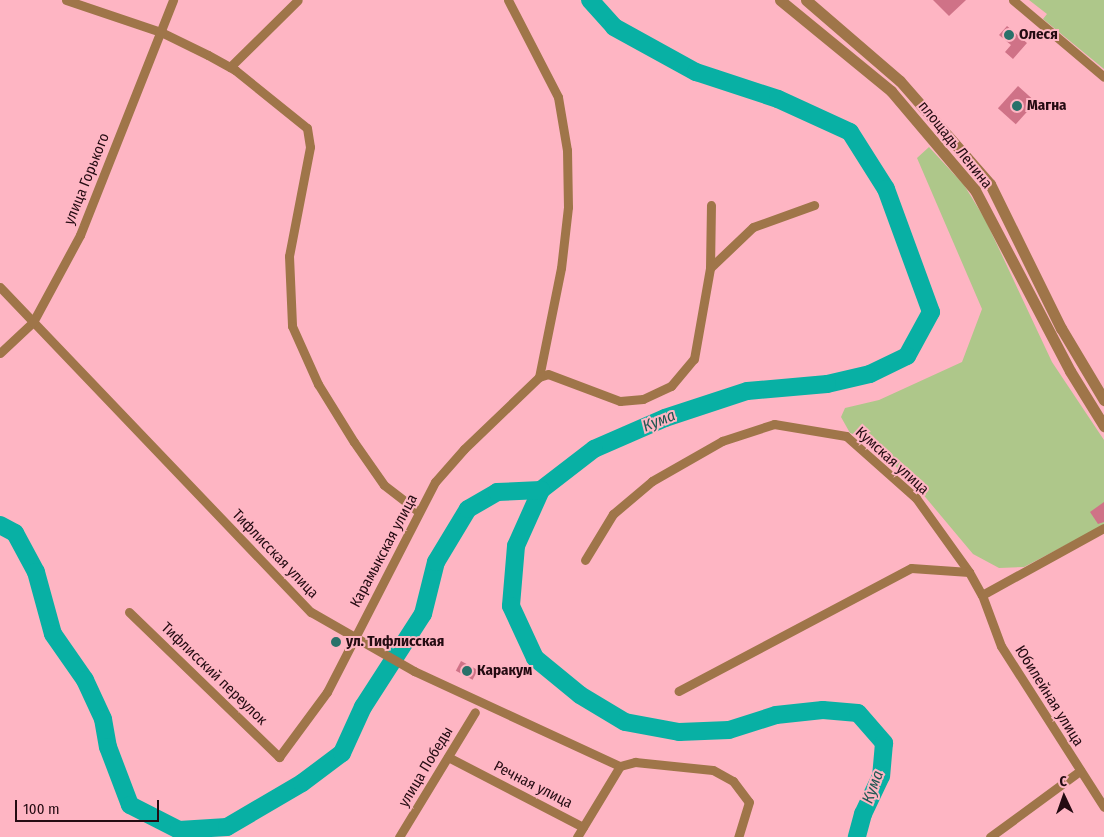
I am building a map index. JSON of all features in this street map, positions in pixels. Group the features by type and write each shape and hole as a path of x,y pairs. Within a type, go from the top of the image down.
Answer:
{"street":[{"path":"66,0 161,32 230,67 307,128 310,147 289,256 292,326 318,384 354,442 384,485 419,512"},
{"name":"улица Горького","path":"0,354 33,322 80,234 173,0"},
{"path":"230,67 298,0"},
{"path":"508,0 520,18 558,97 567,150 568,207 562,259 539,377 548,374 620,400 643,399 671,386 694,359 710,268 712,205"},
{"name":"площадь Ленина","path":"780,0 892,91 975,190 1070,371 1104,426"},
{"name":"площадь Ленина","path":"806,0 900,81 990,184 1061,328 1104,400"},
{"path":"1013,0 1104,76"},
{"path":"710,268 753,226 814,205"},
{"name":"Тифлисская улица","path":"0,287 311,612 414,671 620,766"},
{"name":"Карамыкская улица","path":"279,757 327,692 435,482 539,377"},
{"name":"Кумская улица","path":"585,560 613,514 652,480 722,441 774,424 846,436 916,498 969,572"},
{"path":"982,595 1104,528"},
{"path":"679,691 911,568 969,572"},
{"name":"Юбилейная улица","path":"969,572 982,595 1001,646 1104,807"},
{"name":"Тифлисский переулок","path":"128,612 279,757"},
{"name":"улица Победы","path":"399,837 475,712"},
{"name":"Речная улица","path":"448,757 583,827"},
{"path":"620,766 635,762 712,770 733,780 748,802 738,837"},
{"name":"Речная улица","path":"576,837 620,766"},
{"path":"996,835 1080,771"}],"green space":[{"path":"1029,0 1104,0 1104,69 1043,19 1047,14"},
{"path":"929,147 964,185 985,219 1052,362 1104,440 1104,525 1024,567 999,568 973,554 916,486 867,439 850,433 841,417 845,408 879,400 962,362 982,309 917,158"}],"building":[{"path":"933,0 966,0 949,16"},
{"path":"1007,26 1027,43 1013,59 1005,52 1011,45 999,35"},
{"name":"Магна","path":"1018,86 1036,102 1016,124 998,108"},
{"path":"1104,502 1104,522 1098,524 1090,512"},
{"name":"Каракум","path":"461,661 478,670 473,680 456,671"}],"waterway":[{"name":"Кума","path":"590,0 614,27 696,72 778,99 850,132 886,189 931,312 907,356 870,374 827,384 747,391 665,418 594,449 541,490 516,546 511,606 535,658 580,695 625,722 679,732 729,730 776,715 823,710 858,713 884,743 881,776 863,814 857,837"},
{"path":"0,525 15,533 36,572 53,634 85,680 103,719 108,747 130,805 179,830 227,827 302,783 342,753 363,707 423,614 436,562 468,509 497,492 541,490"}],"place":[{"name":"Олеся","path":"1009,35"},
{"name":"Магна","path":"1017,106"},
{"name":"ул. Тифлисская","path":"336,642"},
{"name":"Каракум","path":"467,671"}]}
